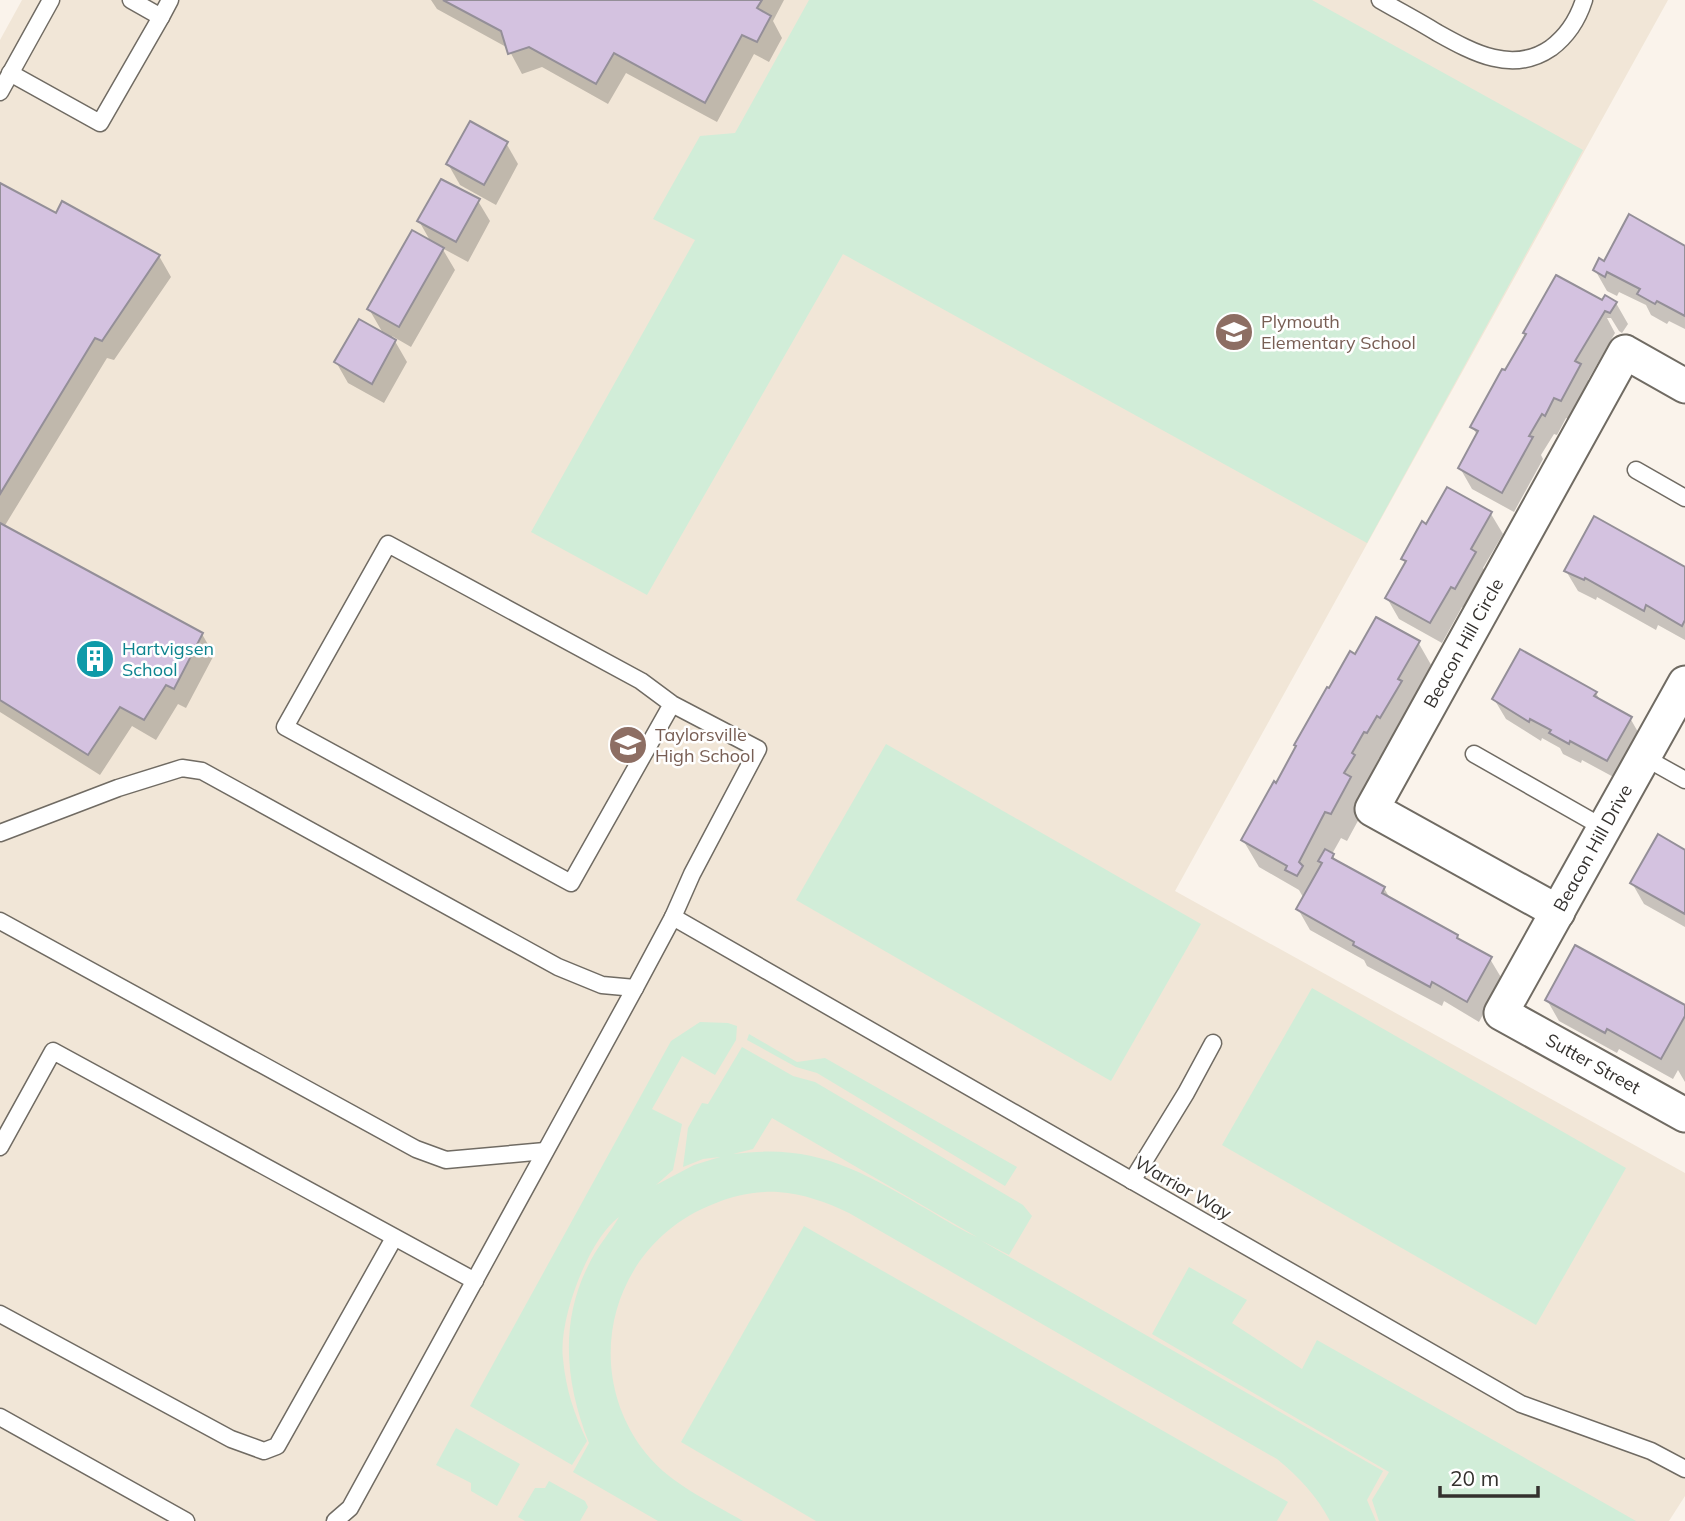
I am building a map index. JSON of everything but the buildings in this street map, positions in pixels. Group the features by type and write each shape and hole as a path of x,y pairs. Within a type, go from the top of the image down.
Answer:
{"street":[{"name":"Beacon Hill Circle","path":"1558,912 1372,809 1625,352 1685,386"},
{"name":"Beacon Hill Drive","path":"1501,1013 1685,683"},
{"name":"Sutter Street","path":"1501,1013 1685,1115"}],"lane":[{"path":"0,92 51,0"},
{"path":"131,0 161,17"},
{"path":"10,73 100,123 170,0"},
{"path":"1380,0 1467,49 1488,58 1507,61 1526,59 1543,53 1560,41 1572,26 1584,0"},
{"path":"1636,470 1685,498"},
{"path":"335,1521 350,1508 475,1281 673,917 692,874 758,749 672,704 641,681 388,544 285,727 571,883 672,704"},
{"path":"1474,754 1604,828"},
{"path":"1644,757 1685,780"},
{"path":"0,833 118,788 182,768 202,771 558,967 602,985 635,988"},
{"name":"Warrior Way","path":"673,917 1521,1404 1651,1451 1685,1469"},
{"path":"0,921 416,1149 446,1160 545,1151"},
{"path":"1132,1181 1213,1043"},
{"path":"0,1147 53,1051 475,1281"},
{"path":"0,1314 231,1439 264,1451 277,1446 394,1238"},
{"path":"0,1417 187,1521"}],"shaded area":[{"name":"Taylorsville High School","path":"22,0 1668,0 1175,891 1685,1173 1685,1496 1669,1521 0,1521 0,40"}],"green space":[{"name":"Plymouth Elementary School","path":"809,0 1312,0 1583,150 1367,543 843,254 647,595 531,532 695,240 653,219 700,136 735,133"},
{"path":"886,744 1201,924 1111,1081 796,900"},
{"path":"1312,988 1626,1168 1536,1325 1222,1145"},
{"path":"700,1022 737,1026 736,1040 715,1075 682,1056 652,1109 682,1124 673,1170 656,1185 694,1165 720,1157 703,1159 683,1167 688,1128 702,1103 708,1104 742,1047 793,1076 815,1082 1023,1205 1032,1216 1009,1255 980,1240 1383,1471 1367,1500 1376,1521 1330,1521 1307,1487 1277,1459 849,1213 815,1199 788,1193 763,1192 716,1203 682,1221 653,1244 632,1274 618,1306 611,1341 612,1377 622,1413 641,1447 675,1480 743,1521 658,1521 573,1472 589,1443 571,1377 569,1354 573,1310 591,1259 619,1217 596,1243 586,1262 565,1324 563,1359 566,1381 574,1411 587,1441 572,1465 470,1406 671,1041","holes":["772,1118 977,1237 882,1184 837,1163 789,1153 733,1154 753,1149"]},
{"path":"749,1034 797,1062 825,1058 1017,1167 1005,1186 817,1073 796,1067 747,1040"},
{"path":"804,1226 1288,1502 1277,1521 816,1521 681,1442"},
{"path":"1189,1267 1247,1300 1232,1323 1302,1369 1317,1340 1636,1521 1379,1521 1372,1500 1389,1472 1152,1334"},
{"path":"456,1428 520,1464 497,1506 471,1491 471,1483 436,1465"},
{"path":"549,1481 585,1501 588,1507 580,1521 525,1521 518,1517 535,1488 545,1488"}],"place":[{"name":"Plymouth Elementary School","path":"1234,332"},
{"name":"Hartvigsen School","path":"95,659"},
{"name":"Taylorsville High School","path":"628,745"}]}
